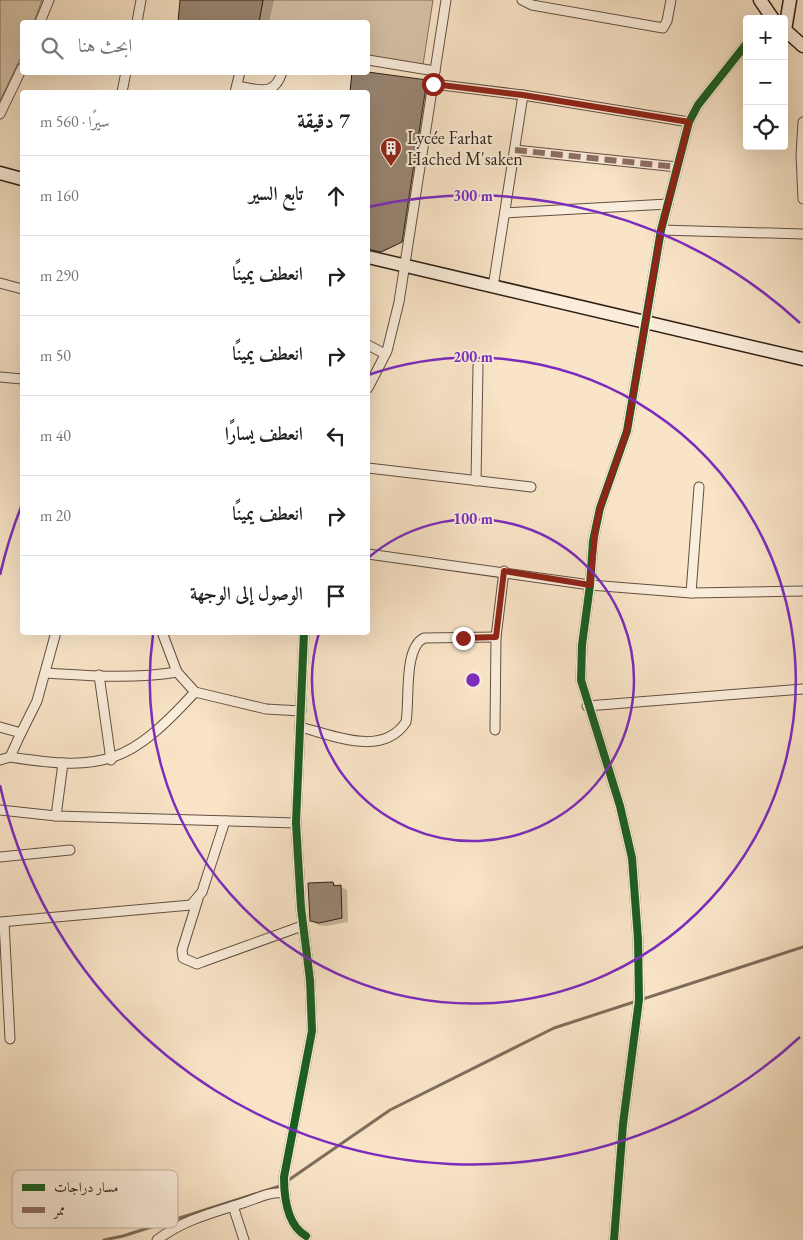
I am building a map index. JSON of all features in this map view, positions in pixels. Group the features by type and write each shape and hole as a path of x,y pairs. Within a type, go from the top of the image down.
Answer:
{"main road":[{"path":"760,0 767,15"},
{"path":"787,15 790,0"},
{"path":"788,32 803,46"},
{"path":"0,173 20,178"},
{"path":"370,257 803,359"}],"street":[{"path":"41,20 49,0"},
{"path":"137,20 141,0"},
{"path":"370,384 385,354 393,330 405,266 446,0"},
{"path":"522,0 532,5 663,28 667,20 670,0"},
{"path":"614,1240 623,1124 639,1000 638,938 632,858 620,806 587,706 581,680 582,645 596,526 600,508 627,431 647,323 661,230 689,122 698,105 743,48"},
{"path":"370,60 435,71"},
{"path":"0,114 20,72"},
{"path":"122,90 125,75"},
{"path":"239,75 236,89 270,90 278,85 281,75"},
{"path":"433,84 523,95 689,122"},
{"path":"493,287 523,95"},
{"path":"803,122 801,156 803,200"},
{"path":"515,150 677,167"},
{"path":"505,213 668,204"},
{"path":"661,230 803,234"},
{"path":"0,284 20,289"},
{"path":"370,346 385,354"},
{"path":"476,481 478,366"},
{"path":"0,377 20,380"},
{"path":"370,468 531,487"},
{"path":"691,593 699,487"},
{"path":"370,554 504,571 590,585 691,593 803,591"},
{"path":"495,730 496,637 504,571"},
{"path":"10,757 37,702 55,635"},
{"path":"163,635 177,672 195,692 266,709 301,712"},
{"path":"304,635 296,823 302,926 310,980 312,1031 284,1177 284,1192 293,1226 306,1236"},
{"path":"300,727 356,741 375,742 391,737 406,722 411,655 416,643 424,638 496,637"},
{"path":"46,673 158,676 177,672"},
{"path":"99,675 111,760"},
{"path":"587,706 803,689"},
{"path":"0,760 10,757 63,763 111,760 124,755 156,731 195,692"},
{"path":"0,727 21,733"},
{"path":"56,816 63,763"},
{"path":"0,810 56,816 296,823"},
{"path":"225,821 198,899 182,950 182,958 190,963 202,962 302,926"},
{"path":"0,857 70,850"},
{"path":"10,1039 2,922 186,907 198,899"},
{"path":"178,1228 195,1218 268,1194 284,1192"},
{"path":"233,1206 244,1240"},
{"path":"157,1240 178,1228"}],"shaded area":[{"path":"0,0 42,0 35,20 20,20 20,59 0,101"},
{"path":"263,0 433,0 423,65 370,58 370,20 259,20"}],"building":[{"path":"180,0 263,0 259,20 178,20"},
{"name":"Lycée Farhat Hached M'saken","path":"370,72 427,80 402,242 381,252 370,249 370,90 350,90 352,75 370,75"},
{"path":"333,882 334,886 341,885 342,918 319,923 310,921 308,883"}],"waterway":[{"path":"178,1218 280,1186 390,1110 554,1028 803,947"},
{"path":"104,1240 148,1228"}],"marked path":[{"path":"515,150 677,167"}],"cycle path":[{"path":"614,1240 623,1124 639,1000 638,939 632,858 620,806 581,680 582,645 590,585 593,541 600,508 627,431 661,230 689,122 698,105 743,48"},
{"path":"304,635 296,823 301,908 310,980 312,1031 284,1177 288,1210 295,1225 306,1236"}],"place":[{"name":"Lycée Farhat Hached M'saken","path":"391,167"}],"route":[{"path":"433,84 523,95 689,122 661,230 647,323 627,431 600,508 596,526 590,585 504,571 496,637 463,638"}]}
